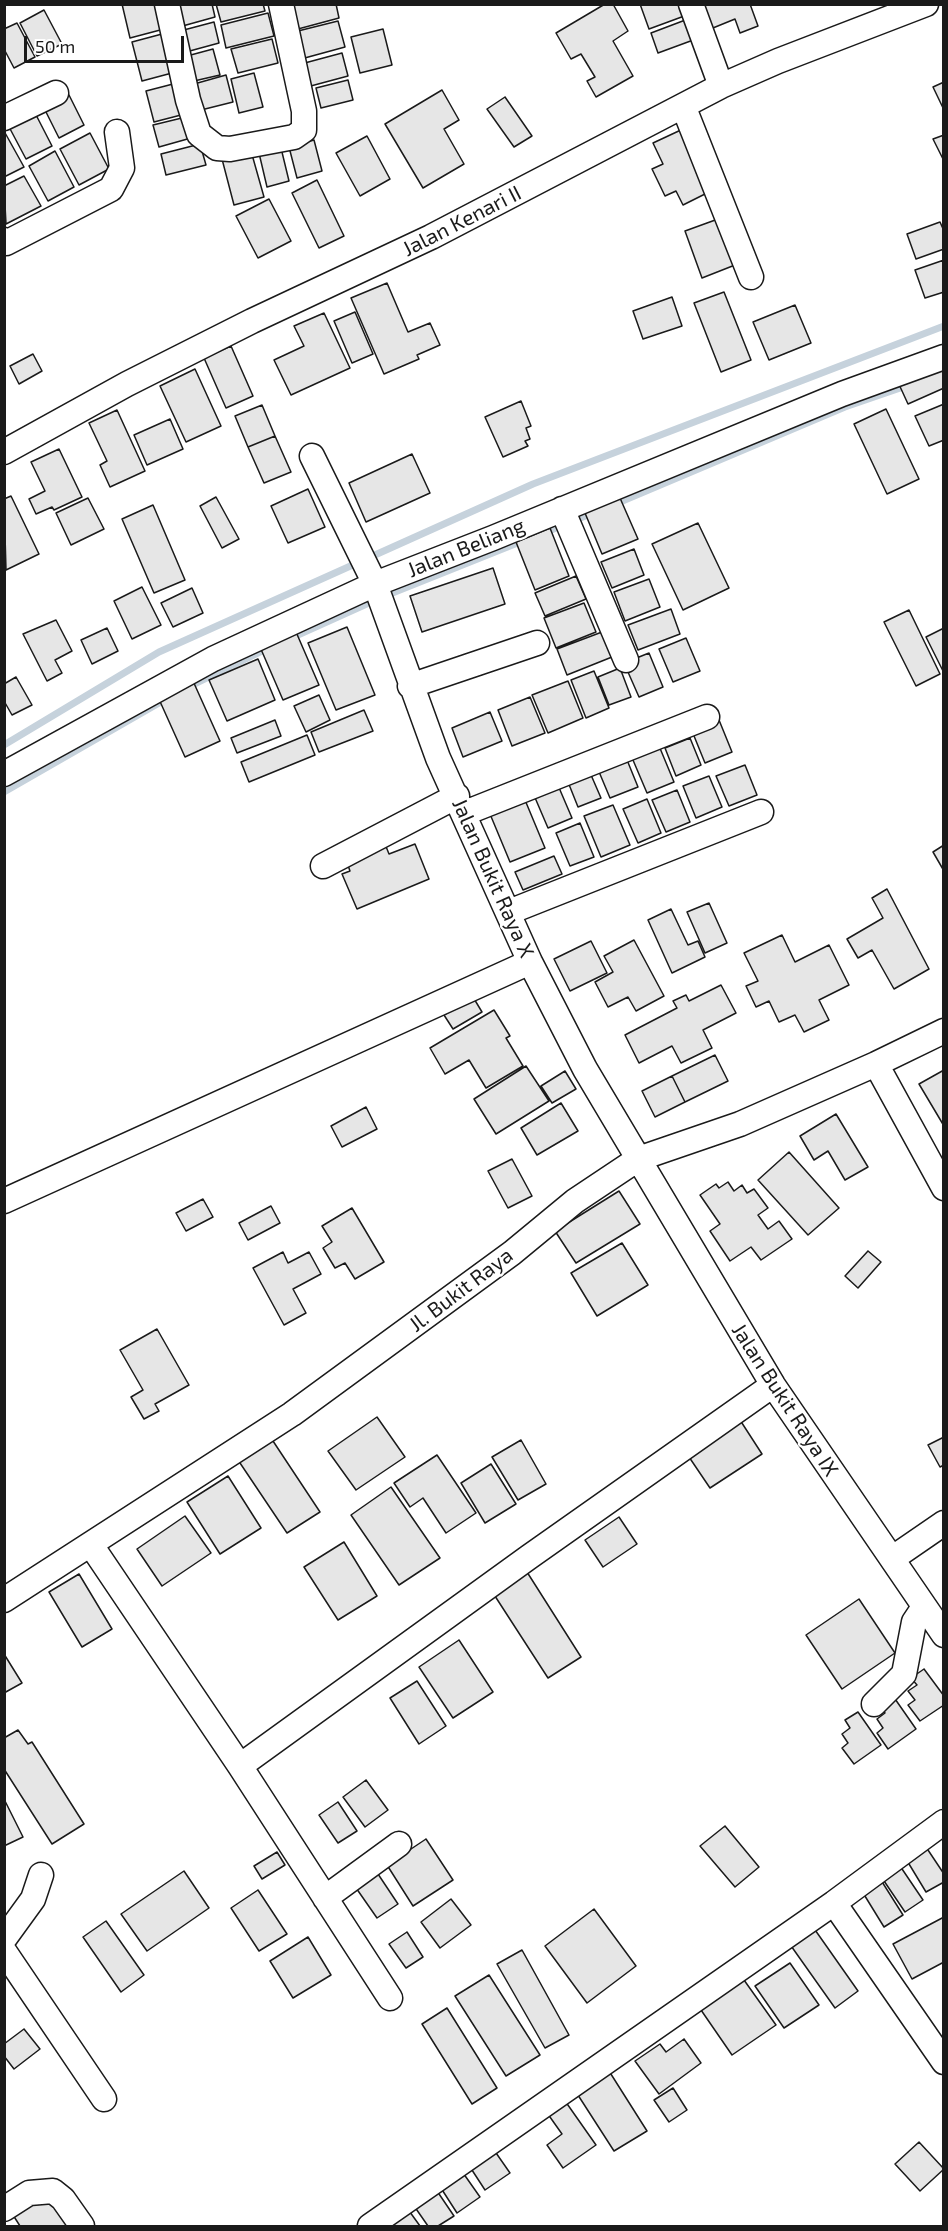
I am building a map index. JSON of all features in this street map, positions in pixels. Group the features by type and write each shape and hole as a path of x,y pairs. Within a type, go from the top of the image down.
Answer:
{"street":[{"path":"167,4 196,127 209,144 217,148 230,149 294,137 304,130 304,111 281,4"},
{"path":"691,4 721,87"},
{"name":"Jalan Kenari II","path":"4,452 138,378 431,237 721,87 778,61 926,4"},
{"path":"4,118 56,93"},
{"path":"684,108 751,277"},
{"path":"5,242 111,189 122,168 117,132"},
{"name":"Jalan Beliang","path":"4,774 213,659 375,584 842,394 944,357"},
{"name":"Jalan Bukit Raya X","path":"312,456 375,584 410,686 530,962 585,1069 638,1159"},
{"path":"562,509 626,660"},
{"path":"410,686 537,643"},
{"path":"323,866 461,804 707,717"},
{"path":"508,912 761,812"},
{"path":"4,1201 530,962"},
{"name":"Jl. Bukit Raya","path":"4,1600 292,1414 512,1253 575,1201 638,1159 740,1124 876,1064 944,1031"},
{"path":"876,1064 944,1188"},
{"name":"Jalan Bukit Raya IX","path":"638,1159 773,1385 841,1488 893,1558 944,1635"},
{"path":"240,1766 529,1557 773,1385"},
{"path":"893,1558 944,1523"},
{"path":"91,1545 240,1766 390,1998"},
{"path":"874,1704 904,1674 914,1622 924,1607"},
{"path":"370,2226 556,2094 834,1903 944,1822"},
{"path":"325,1898 399,1844"},
{"path":"4,1939 33,1899 41,1875"},
{"path":"834,1903 944,2062"},
{"path":"4,1951 104,2099"},
{"path":"4,2209 29,2193 53,2191 63,2199 82,2226"}],"building":[{"path":"122,4 157,4 164,29 130,38"},
{"path":"174,4 212,4 215,17 179,27"},
{"path":"216,4 263,4 265,11 221,22"},
{"path":"292,4 336,4 339,18 298,29"},
{"path":"605,4 613,4 628,31 613,41 633,76 596,97 587,81 595,77 581,54 571,59 556,33"},
{"path":"640,4 683,4 687,15 649,29"},
{"path":"698,4 750,4 758,26 740,33 735,19 708,30"},
{"path":"44,10 62,44 37,56 20,23"},
{"path":"268,13 274,36 226,48 221,25"},
{"path":"688,19 696,39 658,53 651,33"},
{"path":"338,21 345,47 301,59 294,32"},
{"path":"214,22 219,43 186,52 180,31"},
{"path":"17,23 35,57 14,68 4,49 4,29"},
{"path":"383,29 392,65 360,73 351,37"},
{"path":"162,34 172,73 142,81 132,42"},
{"path":"272,39 278,63 238,73 231,49"},
{"path":"213,49 220,75 194,81 187,56"},
{"path":"342,53 348,76 307,87 301,64"},
{"path":"254,73 263,107 239,113 231,79"},
{"path":"226,75 233,102 201,110 194,84"},
{"path":"348,80 353,100 321,108 316,88"},
{"path":"944,82 944,110 933,87"},
{"path":"173,84 181,115 154,122 146,91"},
{"path":"442,90 459,120 444,129 464,164 423,188 385,124"},
{"path":"69,95 84,125 59,138 44,108"},
{"path":"505,97 532,136 514,147 487,109"},
{"path":"34,111 52,146 26,159 8,125"},
{"path":"186,117 191,138 159,147 153,125"},
{"path":"683,129 713,190 683,205 676,191 665,196 652,169 663,164 653,143"},
{"path":"4,131 24,167 4,177"},
{"path":"90,133 109,169 79,185 60,149"},
{"path":"944,135 944,161 933,139"},
{"path":"367,136 390,179 360,196 336,153"},
{"path":"314,140 322,171 297,178 289,147"},
{"path":"200,144 206,165 166,175 161,154"},
{"path":"281,148 289,181 267,187 259,153"},
{"path":"55,151 74,187 48,201 29,166"},
{"path":"251,151 264,197 234,205 222,159"},
{"path":"24,176 41,206 6,224 4,186"},
{"path":"317,180 344,236 319,248 292,193"},
{"path":"269,199 291,241 258,258 236,216"},
{"path":"718,219 735,265 702,278 685,231"},
{"path":"940,222 944,231 944,249 916,259 907,234"},
{"path":"944,260 944,292 925,298 915,270"},
{"path":"387,283 408,332 430,323 440,345 417,355 419,359 384,374 351,298"},
{"path":"724,292 751,360 721,372 694,303"},
{"path":"672,297 682,326 643,339 633,311"},
{"path":"795,305 811,343 769,360 753,322"},
{"path":"355,312 373,354 352,363 334,321"},
{"path":"324,313 350,368 291,395 274,360 304,346 294,326"},
{"path":"231,346 253,396 226,408 204,358"},
{"path":"33,354 42,371 19,384 10,366"},
{"path":"195,369 221,426 186,442 160,386"},
{"path":"944,369 944,388 908,404 897,380"},
{"path":"521,401 531,426 526,428 530,439 525,441 528,446 503,457 485,417"},
{"path":"944,404 944,440 929,446 915,416"},
{"path":"262,405 275,436 248,447 235,416"},
{"path":"886,409 919,479 887,494 854,424"},
{"path":"117,410 145,471 110,487 100,465 107,461 89,423"},
{"path":"170,419 183,449 147,465 134,435"},
{"path":"275,436 291,472 264,483 248,447"},
{"path":"59,449 82,497 54,510 52,507 36,514 29,499 45,491 31,462"},
{"path":"412,454 430,493 366,522 349,483"},
{"path":"308,489 325,527 288,543 271,506"},
{"path":"11,496 39,554 6,570 4,499"},
{"path":"216,497 239,539 222,548 200,506"},
{"path":"88,498 104,529 71,545 56,513"},
{"path":"620,498 638,539 602,554 585,513"},
{"path":"153,505 185,580 154,593 122,519"},
{"path":"698,523 729,588 683,610 652,544"},
{"path":"550,528 569,576 535,590 516,542"},
{"path":"634,549 644,575 612,588 601,562"},
{"path":"493,568 505,604 422,632 410,596"},
{"path":"576,576 586,599 545,616 535,593"},
{"path":"649,579 660,607 625,621 614,592"},
{"path":"142,587 161,625 132,639 114,601"},
{"path":"192,588 203,613 173,627 161,603"},
{"path":"584,603 596,632 556,648 544,618"},
{"path":"671,609 680,634 638,650 628,625"},
{"path":"909,610 940,674 916,686 884,622"},
{"path":"56,620 72,651 55,660 62,673 47,681 23,634"},
{"path":"293,625 319,685 283,700 257,640"},
{"path":"347,627 375,695 336,710 308,643"},
{"path":"107,628 118,651 92,664 81,640"},
{"path":"944,628 944,673 926,637"},
{"path":"602,632 612,657 567,675 557,649"},
{"path":"686,638 700,671 673,682 659,649"},
{"path":"649,653 663,687 639,697 624,663"},
{"path":"258,659 275,700 227,721 209,680"},
{"path":"620,668 631,697 609,705 598,677"},
{"path":"594,671 609,708 586,718 571,680"},
{"path":"16,677 32,705 12,715 4,701 4,684"},
{"path":"193,681 220,741 185,757 158,697"},
{"path":"568,681 583,718 548,733 532,695"},
{"path":"319,695 330,720 306,732 294,706"},
{"path":"530,697 545,733 512,746 498,710"},
{"path":"364,710 373,731 319,752 311,732"},
{"path":"490,712 502,741 463,757 452,728"},
{"path":"275,720 281,736 237,753 231,738"},
{"path":"719,720 732,752 705,763 692,731"},
{"path":"307,735 315,755 249,782 241,762"},
{"path":"690,738 701,765 676,776 665,748"},
{"path":"657,741 674,782 647,793 630,753"},
{"path":"625,755 638,787 610,798 597,767"},
{"path":"745,765 757,795 729,806 716,776"},
{"path":"588,768 601,798 578,807 566,777"},
{"path":"709,776 722,807 696,818 683,786"},
{"path":"557,783 572,818 548,828 533,793"},
{"path":"677,790 690,822 666,832 652,800"},
{"path":"647,799 661,833 638,843 623,809"},
{"path":"525,800 545,848 510,862 490,814"},
{"path":"613,805 630,845 601,857 584,816"},
{"path":"580,823 594,857 570,866 556,833"},
{"path":"385,844 389,854 415,844 429,879 357,909 342,874 350,871 346,860"},
{"path":"944,845 944,871 933,852"},
{"path":"554,856 562,874 523,890 515,872"},
{"path":"887,889 929,969 894,989 872,950 858,958 847,939 883,918 872,898"},
{"path":"709,903 727,943 705,953 687,912"},
{"path":"671,909 688,945 698,941 705,957 672,973 648,920"},
{"path":"782,935 795,962 829,945 849,985 819,1000 829,1020 804,1032 795,1015 779,1022 769,1001 756,1007 746,986 758,981 744,953"},
{"path":"634,940 664,996 636,1011 628,997 608,1007 595,982 613,972 604,956"},
{"path":"591,941 607,973 570,991 554,959"},
{"path":"721,985 736,1013 703,1030 712,1048 681,1063 672,1046 639,1063 625,1035 677,1008 673,1001 686,995 689,1001"},
{"path":"473,997 482,1012 453,1029 444,1015"},
{"path":"494,1010 510,1036 506,1038 523,1066 486,1088 469,1060 445,1074 430,1048"},
{"path":"715,1055 728,1081 685,1102 672,1076"},
{"path":"526,1066 549,1101 496,1134 474,1099"},
{"path":"944,1070 944,1126 919,1084"},
{"path":"565,1071 576,1089 552,1103 541,1086"},
{"path":"672,1076 685,1102 655,1117 642,1091"},
{"path":"561,1103 578,1131 537,1155 521,1128"},
{"path":"366,1107 377,1129 342,1147 331,1126"},
{"path":"836,1114 868,1167 845,1180 828,1151 814,1160 800,1136"},
{"path":"789,1152 839,1208 808,1235 758,1180"},
{"path":"512,1159 532,1196 508,1208 488,1171"},
{"path":"728,1182 734,1191 742,1185 747,1193 754,1189 768,1208 758,1215 768,1229 779,1221 792,1239 761,1260 751,1247 730,1261 710,1231 720,1224 700,1195 716,1184 719,1188"},
{"path":"619,1191 640,1224 576,1263 555,1231"},
{"path":"203,1199 213,1217 186,1231 176,1213"},
{"path":"271,1206 280,1223 248,1240 239,1223"},
{"path":"352,1208 384,1262 355,1279 345,1263 335,1268 323,1248 332,1242 322,1226"},
{"path":"622,1243 648,1285 597,1316 571,1273"},
{"path":"868,1251 881,1262 858,1288 845,1276"},
{"path":"283,1252 288,1263 309,1252 321,1274 293,1289 306,1313 284,1325 253,1268"},
{"path":"157,1329 189,1385 155,1404 159,1411 144,1419 131,1397 143,1390 120,1350"},
{"path":"377,1417 405,1457 356,1490 328,1451"},
{"path":"740,1420 762,1454 710,1488 687,1454"},
{"path":"944,1437 944,1465 940,1467 928,1445"},
{"path":"271,1438 320,1512 287,1533 238,1460"},
{"path":"521,1440 546,1484 518,1500 492,1457"},
{"path":"437,1455 476,1513 446,1533 423,1498 410,1507 394,1483"},
{"path":"491,1464 516,1504 485,1523 461,1483"},
{"path":"228,1476 261,1528 220,1554 187,1502"},
{"path":"391,1487 440,1558 399,1585 351,1515"},
{"path":"185,1516 211,1553 162,1586 137,1549"},
{"path":"619,1517 637,1544 603,1567 585,1540"},
{"path":"344,1542 377,1596 338,1620 304,1567"},
{"path":"527,1572 581,1657 548,1678 493,1593"},
{"path":"79,1574 112,1629 82,1647 49,1592"},
{"path":"859,1599 895,1653 842,1689 806,1635"},
{"path":"459,1640 493,1692 453,1718 419,1667"},
{"path":"4,1654 22,1683 4,1693"},
{"path":"924,1669 944,1696 944,1705 920,1721 908,1705 915,1700 908,1691 917,1685 911,1678"},
{"path":"417,1681 446,1726 419,1744 390,1698"},
{"path":"893,1696 916,1729 888,1749 877,1733 883,1728 877,1719 885,1713 880,1706"},
{"path":"858,1712 881,1745 854,1764 842,1748 848,1743 842,1734 850,1728 845,1720"},
{"path":"18,1730 28,1744 32,1742 84,1824 52,1844 4,1769 4,1738"},
{"path":"366,1780 388,1810 365,1827 343,1797"},
{"path":"4,1799 23,1837 4,1846"},
{"path":"338,1802 357,1831 338,1843 319,1815"},
{"path":"725,1826 759,1867 735,1887 700,1846"},
{"path":"426,1839 453,1880 413,1906 387,1865"},
{"path":"926,1847 944,1874 944,1882 926,1892 906,1859"},
{"path":"277,1852 285,1865 262,1879 254,1866"},
{"path":"898,1863 923,1900 905,1912 880,1875"},
{"path":"184,1871 209,1908 147,1951 121,1914"},
{"path":"376,1871 398,1904 377,1918 354,1885"},
{"path":"879,1877 903,1915 884,1927 860,1888"},
{"path":"258,1890 287,1934 259,1951 231,1908"},
{"path":"451,1899 471,1925 440,1948 421,1922"},
{"path":"594,1909 636,1966 587,2003 545,1946"},
{"path":"944,1917 944,1962 912,1979 893,1944"},
{"path":"106,1921 144,1975 121,1992 83,1937"},
{"path":"813,1927 858,1991 835,2008 789,1943"},
{"path":"407,1932 423,1957 406,1968 389,1944"},
{"path":"308,1937 331,1975 293,1998 270,1961"},
{"path":"522,1950 569,2035 545,2048 497,1964"},
{"path":"790,1963 819,2005 784,2028 755,1986"},
{"path":"489,1975 540,2055 506,2076 455,1996"},
{"path":"744,1980 776,2025 732,2055 701,2010"},
{"path":"447,2008 497,2088 472,2104 422,2024"},
{"path":"24,2029 40,2049 14,2069 4,2056 4,2044"},
{"path":"684,2039 701,2063 659,2094 635,2061 660,2044 666,2052"},
{"path":"609,2071 647,2131 614,2151 576,2092"},
{"path":"673,2088 687,2110 669,2122 654,2100"},
{"path":"563,2098 596,2145 563,2168 547,2145 562,2134 545,2110"},
{"path":"919,2142 944,2169 920,2191 895,2164"},
{"path":"494,2150 510,2173 485,2190 470,2167"},
{"path":"461,2170 480,2197 457,2213 439,2185"},
{"path":"435,2188 454,2216 438,2226 428,2226 412,2203"},
{"path":"46,2193 68,2226 20,2226 13,2215"},
{"path":"407,2208 420,2226 387,2226"}],"waterway":[{"path":"4,745 159,652 533,484 944,326"},
{"path":"613,505 845,407 909,385"},
{"path":"544,533 595,512"},
{"path":"289,639 380,598 525,540"},
{"path":"186,688 268,648"},
{"path":"4,792 166,699"}]}
